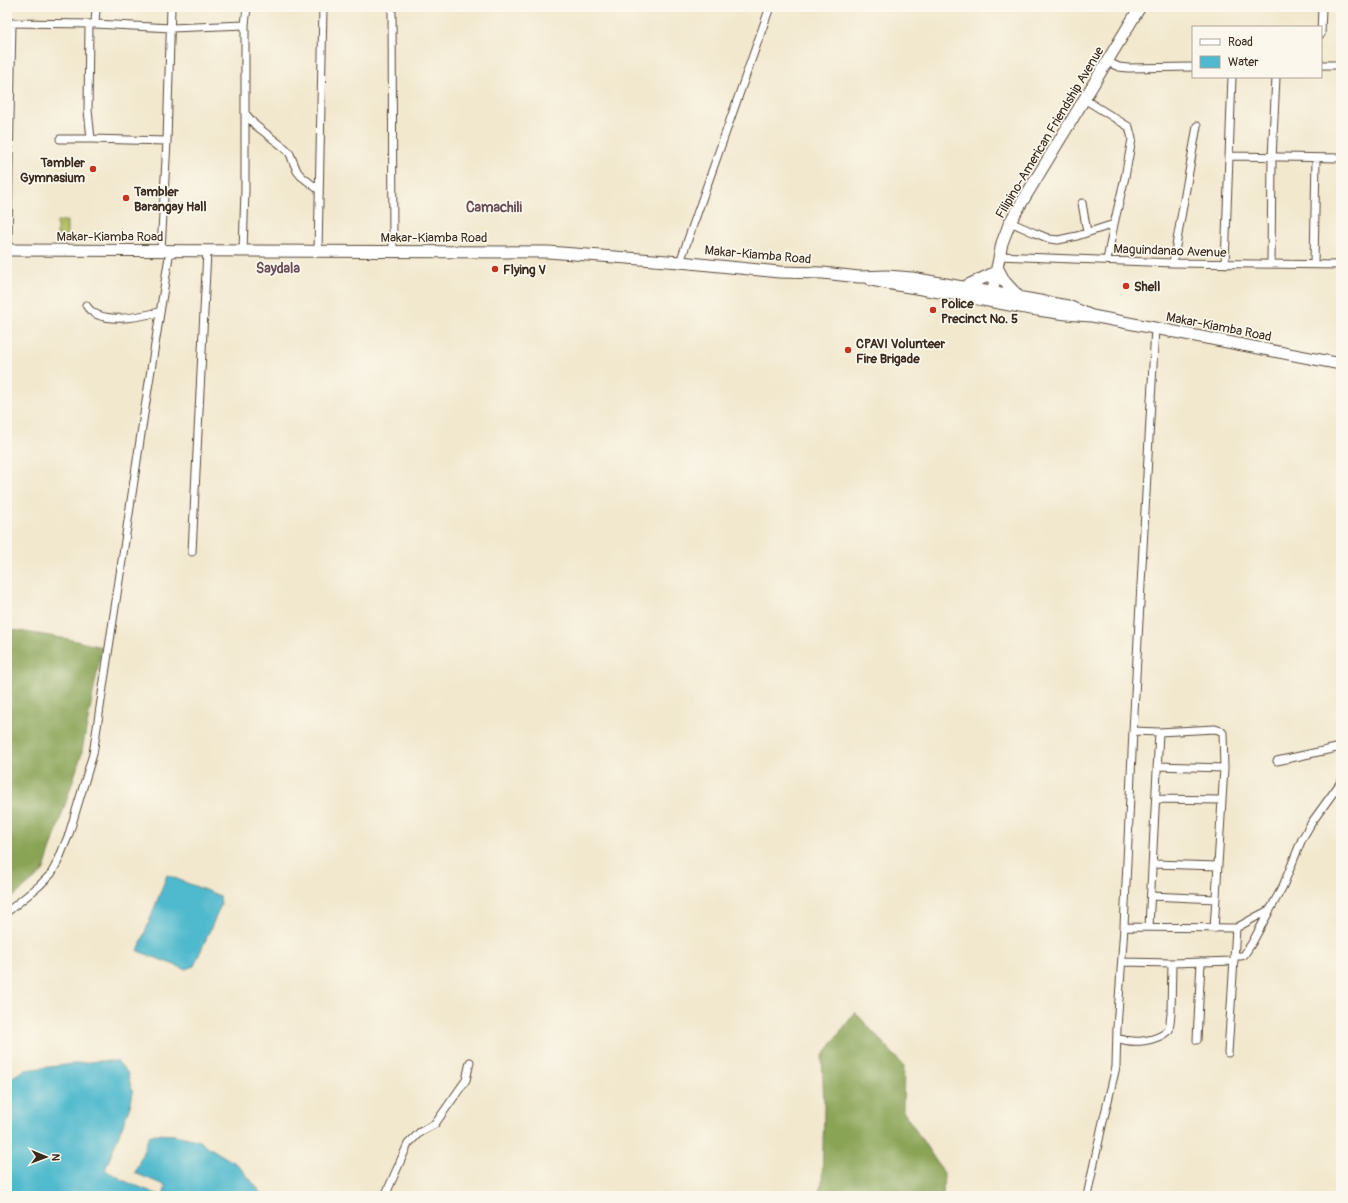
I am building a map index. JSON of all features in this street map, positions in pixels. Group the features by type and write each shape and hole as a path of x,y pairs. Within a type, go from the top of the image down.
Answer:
{"main road":[{"name":"Filipino-American Friendship Avenue","path":"991,297 1002,243 1010,222 1140,7"},
{"name":"Makar-Kiamba Road","path":"8,250 393,250 548,252 680,262 778,272 823,273 991,297 1068,315 1092,316 1341,364"},
{"path":"964,287 997,265 1005,282 1019,297"},
{"name":"Makar-Kiamba Road","path":"859,277 886,276 912,278 964,287 991,297 1019,297 1068,306 1092,316"}],"street":[{"path":"91,139 88,110 92,24 96,7"},
{"path":"7,912 39,886 51,874 69,834 93,754 159,312 166,250 167,140 171,7"},
{"path":"243,251 245,190 245,25 247,7"},
{"path":"318,250 324,7"},
{"path":"392,7 393,250"},
{"path":"680,262 770,7"},
{"path":"1321,26 1322,7"},
{"path":"8,250 10,23 92,24 171,28 245,25"},
{"path":"1107,62 1119,67 1128,68 1192,67"},
{"path":"1322,65 1341,65"},
{"path":"1226,264 1232,78"},
{"path":"1271,263 1272,158 1276,78"},
{"path":"1084,99 1129,127 1132,139 1106,260"},
{"path":"245,113 255,125 286,149 290,154 296,171 319,190"},
{"path":"1173,263 1196,126"},
{"path":"60,139 167,140"},
{"path":"1229,156 1272,158 1341,158"},
{"path":"1314,264 1316,158"},
{"path":"1082,203 1087,232"},
{"path":"1010,222 1035,233 1058,240 1077,236 1114,224"},
{"path":"192,552 207,251"},
{"name":"Maguindanao Avenue","path":"997,265 1106,260 1173,263 1341,265"},
{"path":"86,305 93,313 103,317 141,316 159,312"},
{"path":"1087,1196 1114,1078 1117,1054 1155,328"},
{"path":"1133,731 1159,732 1215,729 1223,733 1224,768 1214,929"},
{"path":"1149,927 1159,732"},
{"path":"1277,761 1341,747"},
{"path":"1157,766 1224,768"},
{"path":"1122,962 1201,962 1234,958 1246,953 1283,886 1302,839 1312,822 1341,782"},
{"path":"1156,799 1221,800"},
{"path":"1153,864 1218,866"},
{"path":"1151,896 1216,899"},
{"path":"1124,927 1236,928 1269,910"},
{"path":"1228,1053 1236,928"},
{"path":"1197,1040 1201,962"},
{"path":"1117,1038 1126,1041 1145,1040 1156,1038 1169,1030 1172,963"},
{"path":"385,1196 408,1144 420,1132 435,1124 466,1080 470,1062"}],"green space":[{"path":"57,221 67,221 67,236 57,236"},
{"path":"7,629 68,639 102,647 81,756 43,872 7,902"},
{"path":"855,1012 904,1066 903,1111 944,1173 943,1196 817,1196 822,1183 824,1106 822,1057"}],"water":[{"path":"167,875 220,896 221,905 194,966 185,969 138,951"},
{"path":"97,1061 117,1061 127,1072 133,1093 130,1106 105,1170 127,1182 162,1196 7,1196 7,1080 25,1070"},
{"path":"155,1134 175,1135 197,1140 238,1165 258,1189 261,1196 163,1196 166,1186 135,1173 149,1136"}],"place":[{"name":"Tambler Gymnasium","path":"93,169"},
{"name":"Tambler Barangay Hall","path":"126,198"},
{"name":"Flying V","path":"495,269"},
{"name":"Shell","path":"1126,286"},
{"name":"Police Precinct No. 5","path":"933,310"},
{"name":"CPAVI Volunteer Fire Brigade","path":"848,350"}],"district":[{"name":"Camachili","path":"494,207"},
{"name":"Saydala","path":"278,268"}]}
